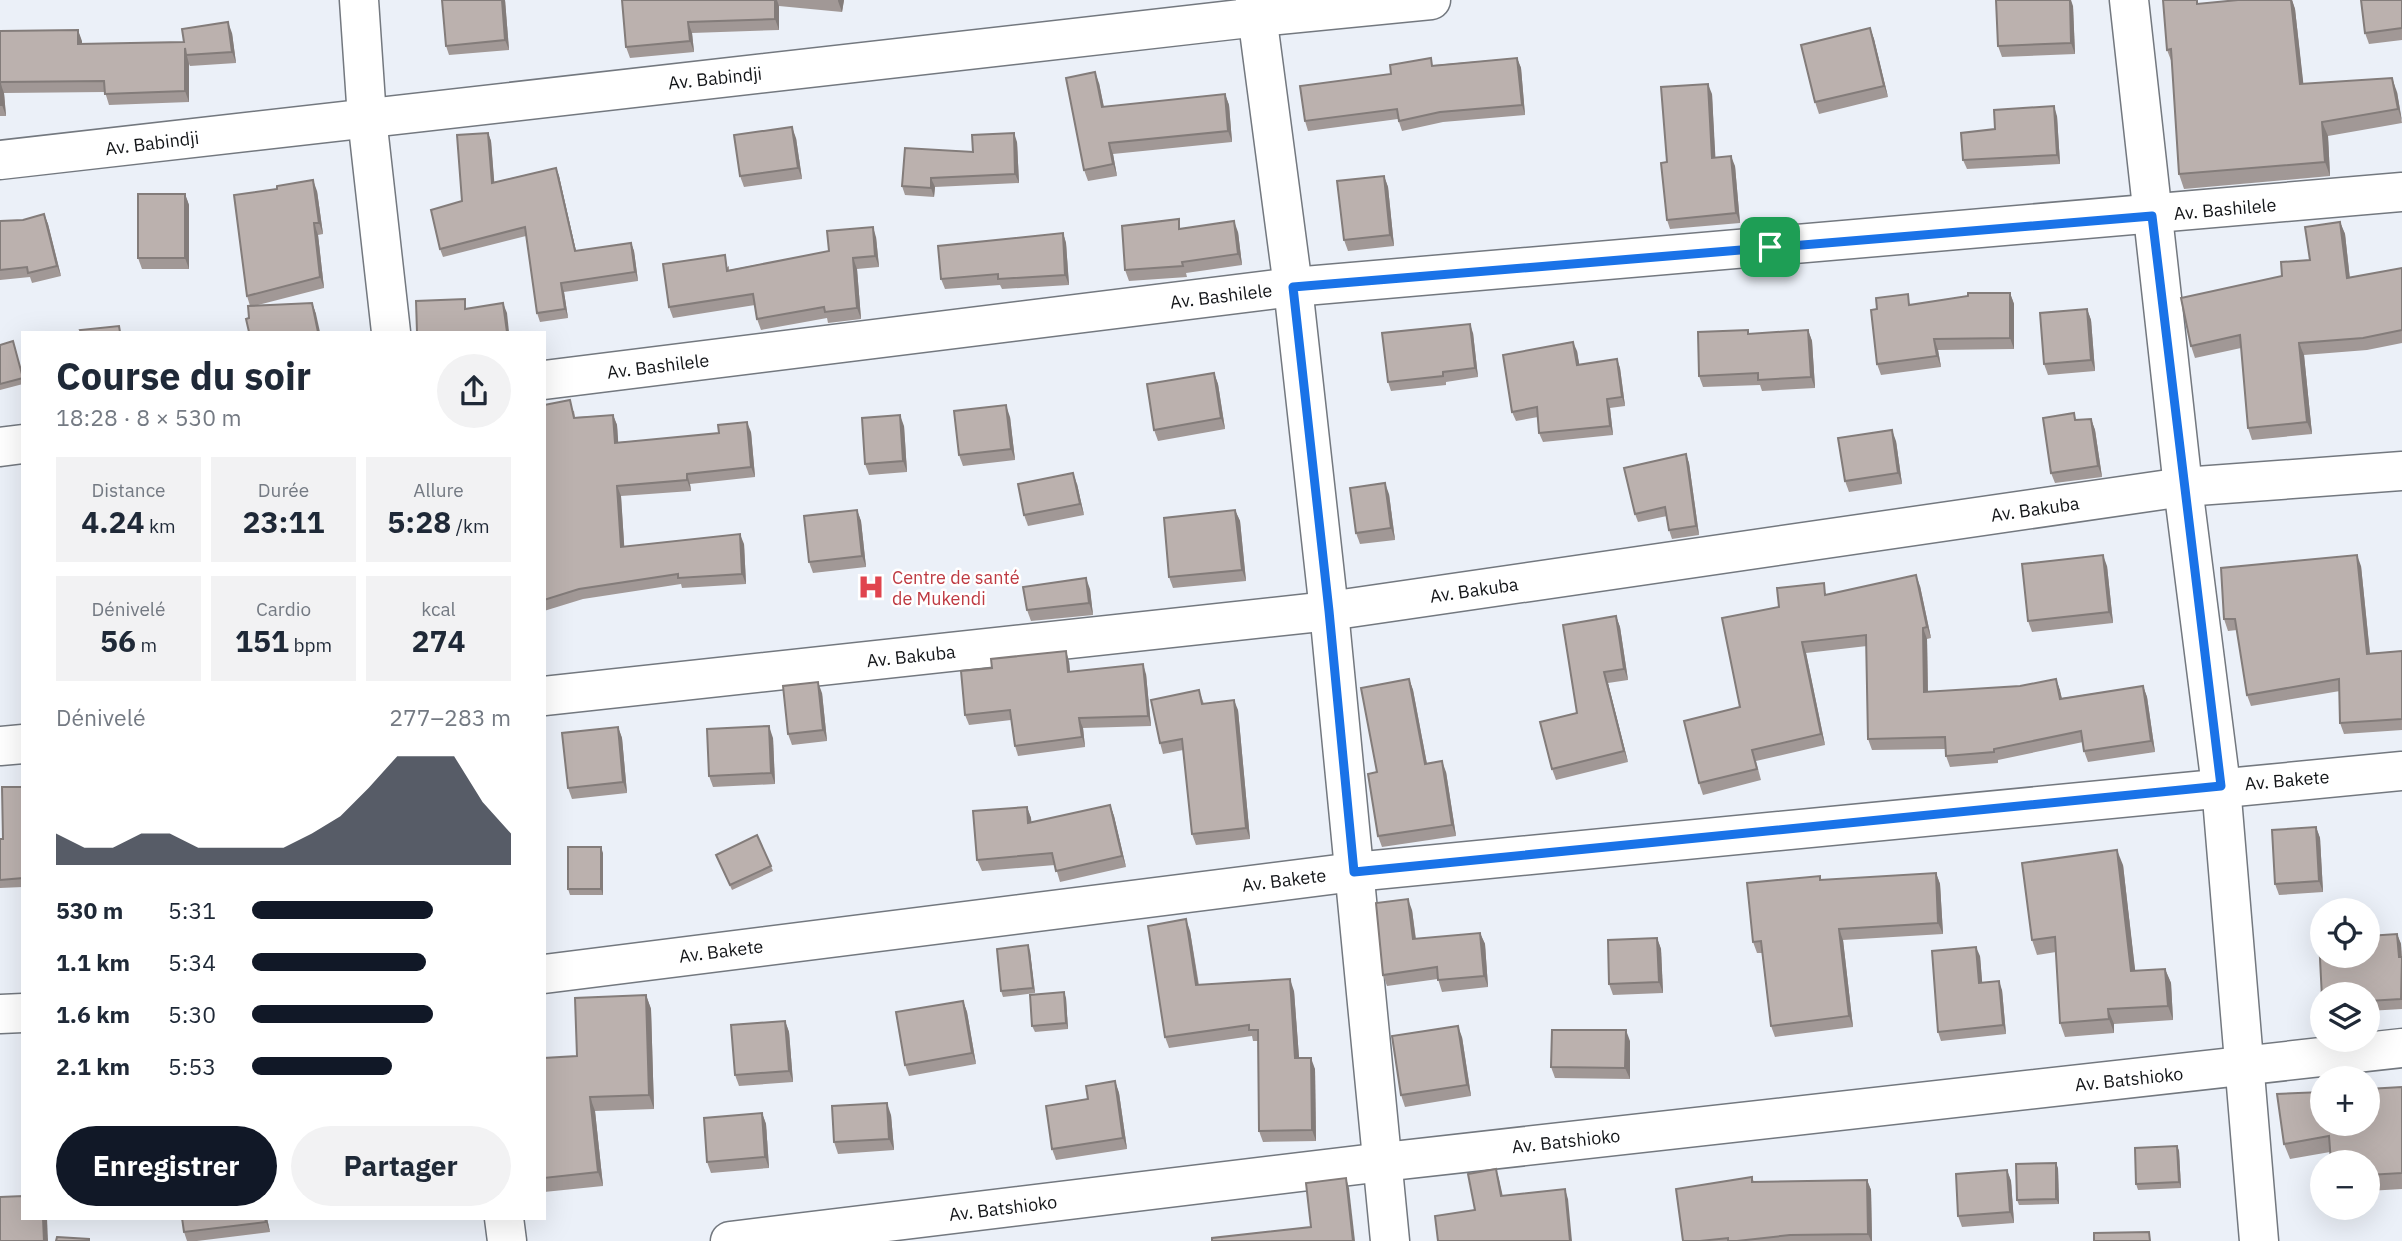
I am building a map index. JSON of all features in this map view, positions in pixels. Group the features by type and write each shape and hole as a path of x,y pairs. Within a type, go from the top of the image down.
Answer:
{"street":[{"path":"359,0 367,118 391,331"},
{"name":"Av. Babindji","path":"0,160 367,118 1256,8 1431,0"},
{"path":"2129,0 2183,488 2221,786 2259,1241"},
{"path":"1256,8 1293,287 1329,611 1390,1241"},
{"name":"Av. Bashilele","path":"546,380 1293,287 2152,216 2402,192"},
{"path":"0,447 21,444"},
{"name":"Av. Bakuba","path":"546,696 1329,611 2183,488 2402,471"},
{"path":"0,746 21,744"},
{"name":"Av. Bakete","path":"546,974 1354,872 2221,786 2402,771"},
{"path":"0,1014 21,1013"},
{"name":"Av. Batshioko","path":"730,1241 1382,1162 2402,1048"},
{"path":"504,1220 507,1241"}],"building":[{"path":"442,0 502,0 505,40 446,46"},
{"path":"622,0 775,0 775,19 688,22 690,41 626,47"},
{"path":"1996,0 2070,0 2071,43 1998,46"},
{"path":"2163,0 2197,0 2197,4 2238,0 2291,0 2300,84 2392,78 2398,109 2322,122 2325,162 2179,174 2171,49 2167,50"},
{"path":"2361,0 2402,0 2402,28 2365,33"},
{"path":"228,22 232,52 186,55 185,48 185,91 105,94 104,81 0,82 0,31 78,30 78,44 184,42 182,29"},
{"path":"1870,28 1884,86 1815,102 1801,45"},
{"path":"1431,58 1432,66 1517,58 1522,105 1440,112 1399,121 1397,109 1305,121 1300,86 1391,74 1390,65"},
{"path":"1095,72 1102,107 1225,94 1228,131 1109,143 1113,164 1084,170 1066,78"},
{"path":"1708,84 1712,158 1731,156 1736,213 1667,220 1661,163 1667,162 1661,87"},
{"path":"2054,106 2057,155 1963,160 1961,133 1995,129 1994,110"},
{"path":"792,127 798,168 740,176 734,135"},
{"path":"488,133 492,183 556,168 575,251 631,243 635,272 561,283 565,309 537,313 525,227 440,249 431,210 462,201 457,135"},
{"path":"1014,133 1015,174 931,178 931,188 902,186 905,148 973,152 972,135"},
{"path":"1384,176 1390,235 1344,240 1337,181"},
{"path":"313,180 319,223 314,223 320,277 247,296 234,195 277,189 277,186"},
{"path":"138,194 185,194 185,258 138,258"},
{"path":"44,214 57,266 28,273 27,267 0,270 0,221 23,220"},
{"path":"1179,219 1179,229 1234,221 1238,254 1182,262 1183,266 1125,270 1122,226"},
{"path":"2340,222 2347,278 2402,268 2402,330 2363,338 2299,343 2307,422 2248,428 2240,335 2191,346 2181,298 2282,276 2281,262 2310,260 2305,227"},
{"path":"873,227 875,256 853,258 857,308 825,312 824,307 757,319 753,294 669,307 663,264 725,255 727,271 829,251 827,231"},
{"path":"1063,233 1065,275 998,279 998,274 941,279 938,246"},
{"path":"1968,293 2010,293 2010,338 1934,339 1937,356 1877,364 1871,310 1877,309 1876,298 1908,294 1909,305 1968,296"},
{"path":"465,299 465,309 503,303 507,331 417,331 416,301"},
{"path":"312,303 318,331 249,331 246,319 249,318 248,306"},
{"path":"2087,309 2091,360 2044,364 2040,313"},
{"path":"1470,324 1475,368 1443,372 1443,376 1388,382 1382,333"},
{"path":"119,326 120,331 80,331"},
{"path":"1748,330 1748,334 1808,330 1811,377 1758,380 1758,373 1699,376 1698,332"},
{"path":"13,341 21,379 0,384 0,345"},
{"path":"1573,342 1577,365 1617,359 1622,397 1607,399 1610,426 1539,433 1537,407 1512,412 1503,355"},
{"path":"1214,373 1221,418 1154,430 1147,384"},
{"path":"570,400 574,418 613,415 615,443 719,433 718,425 747,422 751,467 687,474 687,480 617,486 621,547 740,534 742,574 678,578 678,574 579,589 546,599 546,405"},
{"path":"1006,405 1011,449 959,455 954,411"},
{"path":"2074,413 2075,420 2091,419 2098,466 2051,473 2043,418"},
{"path":"900,415 903,461 865,464 862,418"},
{"path":"1892,430 1898,473 1845,481 1838,438"},
{"path":"1686,454 1696,526 1669,530 1665,507 1635,514 1624,468"},
{"path":"1073,473 1080,504 1024,515 1018,484"},
{"path":"1385,483 1391,528 1356,533 1350,488"},
{"path":"857,510 862,556 809,562 804,516"},
{"path":"1235,510 1242,570 1169,577 1164,518"},
{"path":"2103,555 2109,612 2028,621 2022,564"},
{"path":"2357,555 2367,654 2402,651 2402,719 2340,723 2339,679 2247,695 2235,619 2224,619 2221,568"},
{"path":"1916,575 1927,627 1923,628 1924,692 2020,686 2056,679 2060,699 2143,686 2151,741 2084,751 2081,731 1994,749 1994,752 1946,756 1945,737 1868,739 1866,635 1802,642 1821,734 1752,750 1757,769 1699,783 1684,721 1740,707 1722,618 1779,607 1777,588 1824,583 1825,595"},
{"path":"1086,578 1089,603 1027,610 1023,587"},
{"path":"1616,616 1624,669 1604,672 1624,751 1552,769 1540,722 1577,713 1563,625"},
{"path":"1066,651 1068,672 1143,664 1148,716 1079,718 1082,737 1015,746 1010,710 965,715 961,671 992,668 991,659"},
{"path":"1409,679 1425,764 1442,761 1452,825 1378,836 1368,774 1377,772 1361,688"},
{"path":"818,682 823,730 788,734 783,686"},
{"path":"1199,690 1202,704 1234,700 1246,828 1192,834 1182,739 1160,743 1151,700"},
{"path":"769,726 771,773 709,776 707,729"},
{"path":"618,727 623,782 568,788 562,733"},
{"path":"2,787 21,787 21,878 0,880 0,839 3,839"},
{"path":"1110,805 1122,856 1056,871 1052,853 977,860 973,811 1027,807 1028,823"},
{"path":"2316,827 2319,881 2275,884 2272,830"},
{"path":"757,835 771,866 730,885 716,855"},
{"path":"568,847 601,847 601,889 568,889"},
{"path":"2117,850 2131,971 2165,969 2168,1006 2108,1009 2109,1019 2060,1023 2055,937 2032,940 2022,863"},
{"path":"1936,873 1938,923 1839,929 1849,1016 1771,1026 1761,941 1753,942 1747,883 1820,876 1820,880"},
{"path":"1408,899 1413,939 1480,933 1484,976 1438,980 1437,967 1383,975 1376,903"},
{"path":"1186,919 1196,985 1290,979 1295,1058 1311,1058 1312,1130 1259,1131 1258,1030 1249,1030 1249,1025 1165,1037 1148,926"},
{"path":"2397,934 2399,957 2402,957 2401,999 2380,1000 2380,982 2321,982 2320,968 2380,968 2380,935"},
{"path":"1657,938 1659,982 1609,984 1608,940"},
{"path":"1028,945 1033,988 1001,991 997,949"},
{"path":"1976,947 1979,983 1999,981 2003,1025 1938,1032 1932,951"},
{"path":"1064,992 1066,1023 1032,1026 1030,995"},
{"path":"646,995 649,1095 590,1097 598,1172 546,1178 546,1058 577,1056 575,998"},
{"path":"963,1001 972,1053 905,1065 896,1012"},
{"path":"785,1021 789,1071 735,1075 731,1025"},
{"path":"1458,1026 1467,1085 1401,1095 1392,1036"},
{"path":"1552,1030 1626,1030 1625,1068 1551,1067"},
{"path":"1115,1081 1123,1138 1052,1149 1046,1106 1088,1099 1086,1086"},
{"path":"2402,1087 2402,1173 2380,1174 2380,1150 2330,1150 2329,1136 2380,1136 2380,1088"},
{"path":"2310,1093 2310,1136 2329,1136 2284,1144 2277,1094"},
{"path":"887,1103 889,1139 834,1142 832,1106"},
{"path":"762,1113 765,1157 707,1162 704,1118"},
{"path":"2177,1146 2179,1182 2136,1184 2135,1148"},
{"path":"2056,1163 2056,1199 2017,1200 2016,1164"},
{"path":"1496,1169 1501,1196 1565,1189 1570,1241 1438,1241 1435,1216 1475,1210 1468,1174"},
{"path":"2007,1170 2010,1212 1958,1216 1956,1174"},
{"path":"1752,1177 1752,1182 1867,1180 1868,1234 1683,1241 1676,1189"},
{"path":"1346,1178 1353,1241 1212,1241 1212,1238 1311,1227 1306,1183"},
{"path":"21,1196 21,1220 43,1220 44,1241 0,1241 0,1197"},
{"path":"182,1220 266,1222 184,1232"},
{"path":"2149,1232 2150,1241 2094,1241 2094,1233"},
{"path":"57,1237 89,1239 89,1241 56,1241"}],"place":[{"name":"Centre de santé de Mukendi","path":"871,587"}],"route":[{"path":"2152,216 2221,786 1354,872 1329,611 1293,287 1770,247 2152,216"}]}
